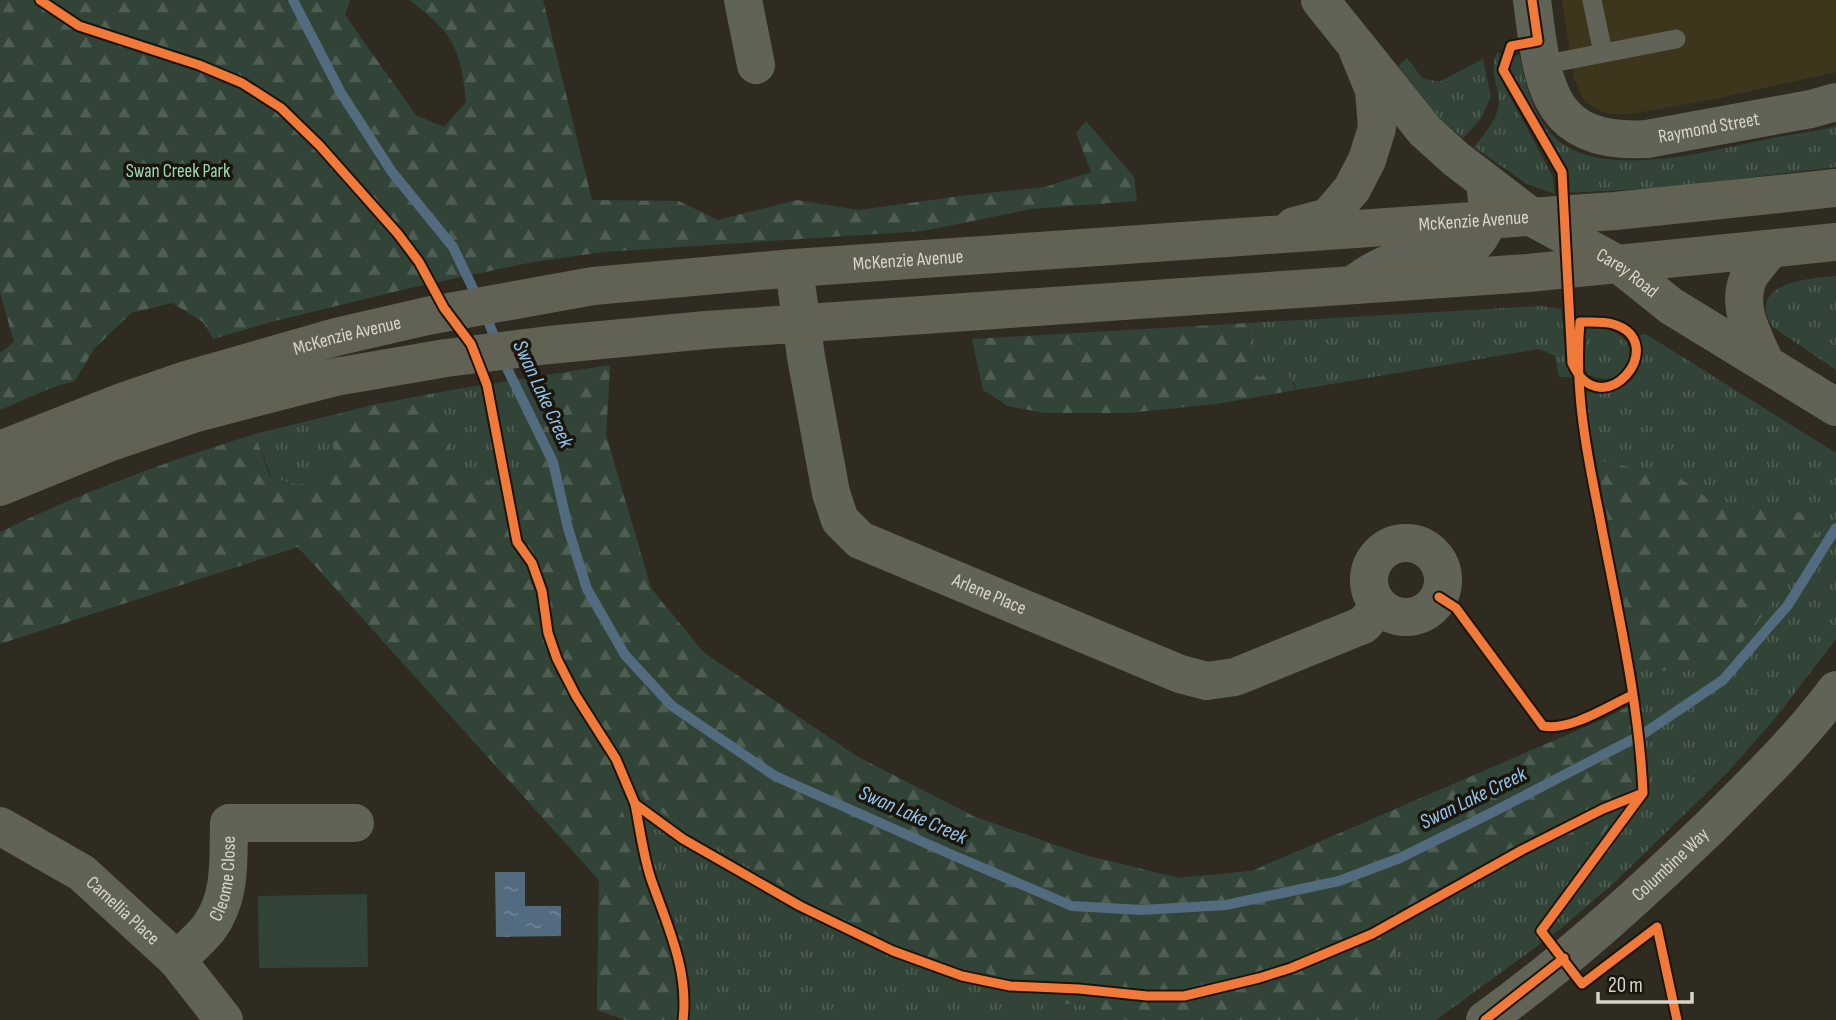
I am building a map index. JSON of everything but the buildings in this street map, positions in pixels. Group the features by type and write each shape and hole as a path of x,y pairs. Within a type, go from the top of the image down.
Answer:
{"main road":[{"path":"1260,236 1328,217 1352,190 1367,160 1377,128 1374,90 1359,51"},
{"name":"McKenzie Avenue","path":"0,450 186,380 336,337 427,316 593,286 794,268 1533,218 1836,188"},
{"name":"McKenzie Avenue","path":"0,487 111,442 196,413 335,377 446,358 549,345 802,323 1621,266 1836,242"},
{"path":"1765,363 1744,315 1746,282 1769,250"}],"street":[{"path":"743,0 756,65"},
{"name":"Carey Road","path":"1320,0 1425,131 1477,175 1533,218 1621,266 1671,306 1836,407"},
{"path":"1532,0 1542,65"},
{"name":"Raymond Street","path":"1542,65 1552,100 1563,113 1582,128 1602,138 1621,141 1647,139 1836,102"},
{"path":"1354,284 1374,269 1399,260 1442,257 1460,253 1474,244 1488,221 1486,193 1477,175"},
{"name":"Arlene Place","path":"794,268 831,493 840,520 860,540 1180,674 1207,681 1235,677 1363,625 1380,607"},
{"name":"Columbine Way","path":"1485,1020 1564,958 1661,874 1792,743 1836,690"},
{"name":"Cleome Close","path":"177,960 208,929 220,908 228,886 229,823 355,823"},
{"name":"Camellia Place","path":"0,826 82,873 177,960 224,1020"}],"lane":[{"path":"1592,0 1603,53"},
{"path":"1542,65 1676,39"}],"shaded area":[{"path":"1562,0 1836,0 1836,72 1710,100 1631,114 1608,114 1583,99 1574,79"}],"green space":[{"name":"Swan Creek Park","path":"0,0 350,0 345,15 416,115 444,127 466,102 461,68 445,32 409,0 543,0 592,200 679,201 718,220 797,200 859,210 1045,187 1091,172 1076,133 1086,121 1134,177 1137,201 1031,209 923,231 603,252 533,262 410,288 213,339 203,322 172,303 131,313 94,349 75,381 53,387 0,410 0,353 14,342 0,293"},
{"path":"1497,53 1500,53 1497,67 1500,78 1553,177 1555,194 1527,184 1474,147 1490,127 1498,109 1499,96 1494,65"},
{"path":"1519,54 1528,91 1545,126 1563,144 1584,154 1609,159 1665,158 1836,126 1836,167 1660,188 1565,193 1564,170 1508,70 1509,61"},
{"path":"1407,58 1422,78 1439,82 1483,59 1491,97 1480,120 1463,138 1441,120 1398,66"},
{"path":"1836,276 1836,370 1773,327 1766,313 1767,301 1773,292 1784,286"},
{"path":"1541,306 1561,309 1566,356 1572,377 1559,377 1555,356 1539,349 1296,390 1295,384 1277,369 1259,377 1250,368 1248,323"},
{"path":"1248,323 1250,368 1259,377 1277,369 1287,372 1296,390 1216,404 1128,413 1044,413 1008,406 983,390 972,339"},
{"path":"1588,327 1608,329 1621,336 1629,347 1630,358 1626,369 1617,376 1604,379 1587,374 1582,350"},
{"path":"1643,334 1836,453 1836,639 1777,716 1729,771 1615,882 1558,931 1436,1020 626,1020 597,1010 599,880 298,547 255,434 373,405 610,365 606,435 651,588 703,652 767,698 858,757 975,817 1084,855 1179,878 1252,871 1604,719 1641,700 1582,386 1609,390 1630,382 1640,363 1638,336"},
{"path":"610,365 606,435 651,589 703,652 858,757 975,817 1084,855 1179,878 1252,871 1627,707 1635,789 1598,841 1580,846 1532,839 1501,852 1412,905 1366,1020 1126,1020 1096,1007 1036,1000 985,972 939,960 884,939 786,888 649,805 636,785 619,804 634,839 649,890 684,940 694,979 678,1020 626,1020 597,1010 599,880 298,547 0,644 0,532 31,517 126,478 255,434 270,477 298,485 326,477 334,452 328,417 431,394 460,477 485,482 523,470 511,401 548,376"},
{"path":"1597,460 1680,478 1715,504 1761,506 1808,514 1818,537 1804,561 1727,662 1682,670 1636,670"},
{"path":"367,894 368,967 259,968 258,896"}],"water":[{"path":"495,872 525,872 525,906 561,906 561,936 496,937"}],"waterway":[{"name":"Swan Lake Creek","path":"293,0 341,93 392,172 453,247 478,299"},
{"name":"Swan Lake Creek","path":"485,313 497,344"},
{"name":"Swan Lake Creek","path":"502,358 553,462 568,528 587,589 625,655 672,706 775,776 1072,906 1142,910 1226,905 1339,881 1400,858 1489,814 1643,734 1723,680 1788,605 1836,528"}],"cycle path":[{"path":"40,0 79,26 199,65 242,83 281,108 320,146 398,234 419,262 444,308 471,344 487,385 517,542 532,563 542,591 548,633 557,659 576,696 616,759 635,804 683,839 800,906 893,951 962,976 1010,986 1147,996 1184,996 1291,968 1372,934 1522,850 1603,809 1643,793"},
{"path":"1532,0 1538,41 1511,46 1503,70 1562,172 1572,363 1585,381 1599,387 1614,384 1626,375 1634,362 1636,347 1630,334 1613,324 1580,322 1579,370 1580,394 1582,418 1632,687 1643,793 1541,931 1582,984 1657,927 1677,1020"},
{"path":"1439,597 1456,608 1543,726 1554,727 1576,722 1632,695"},
{"path":"635,804 648,870 680,966 683,1020"},
{"path":"1485,1020 1564,958"}]}
